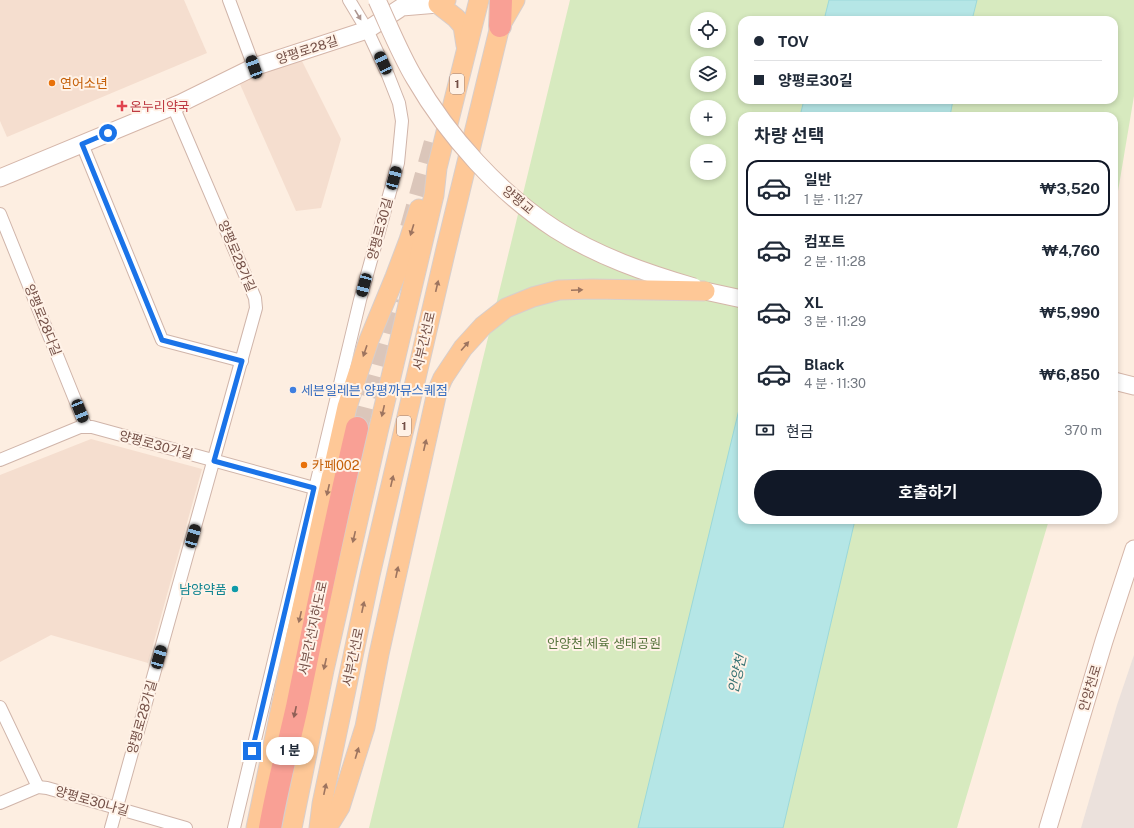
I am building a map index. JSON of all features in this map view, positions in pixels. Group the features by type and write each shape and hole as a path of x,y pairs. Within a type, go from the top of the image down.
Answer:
{"highway":[{"path":"500,26 501,0"},
{"name":"서부간선지하도로","path":"270,828 357,428"}],"main road":[{"name":"양평교","path":"377,0 414,78 436,113 467,150 510,196 555,229 597,252 647,273 705,291 738,298"},
{"name":"서부간선로","path":"292,828 332,632 434,195 436,168 479,0"},
{"name":"서부간선로","path":"319,828 322,804 370,575 444,257 500,26 515,0"},
{"name":"양평로28길","path":"0,178 173,106 254,67 367,30 401,4 442,2"},
{"path":"442,2 463,26 466,47"},
{"path":"256,828 294,642 347,407 369,340 406,247 424,192 436,168"},
{"path":"327,828 340,808 365,727 379,654 437,392 443,378 463,348 483,326 506,308 533,297 559,290 592,289 705,291"},
{"path":"1118,382 1134,386"},
{"name":"안양천로","path":"1048,828 1104,641 1134,549"}],"street":[{"path":"229,0 254,67"},
{"name":"양평로30길","path":"234,828 360,300 398,163 402,121 399,103 367,30 350,0"},
{"name":"양평로28가길","path":"111,828 256,308 255,298 173,106"},
{"path":"82,144 162,340 242,361"},
{"name":"양평로28다길","path":"0,214 86,427"},
{"name":"양평로30가길","path":"0,460 80,427 92,427 314,488"},
{"path":"0,707 38,787"},
{"name":"양평로30나길","path":"0,802 38,787 47,788 186,828"}],"shaded area":[{"path":"0,0 184,0 207,53 7,137 0,121"},
{"path":"301,59 341,139 321,208 296,211 239,82"},
{"path":"91,439 202,469 148,663 51,635 0,662 0,475"},
{"path":"1134,655 1134,828 1081,828 1117,705"}],"green space":[{"name":"안양천 체육 생태공원","path":"570,0 1134,0 1134,96 1118,191 1118,112 738,112 738,524 1048,524 957,828 369,828"}],"water":[{"path":"829,0 977,0 973,16 825,16"},
{"path":"803,104 952,104 951,112 801,112"},
{"name":"안양천","path":"738,414 738,524 854,524 783,828 638,828"}],"tunnel":[{"path":"411,228 435,142"},
{"path":"357,428 392,298"}],"place":[{"name":"연어소년","path":"52,83"},
{"name":"온누리약국","path":"122,106"},
{"name":"세븐일레븐 양평까뮤스퀘점","path":"293,390"},
{"name":"카페002","path":"304,465"},
{"name":"남양약품","path":"235,589"}],"route":[{"path":"108,133 82,144 162,340 242,361 214,461 314,488 252,751"}]}
